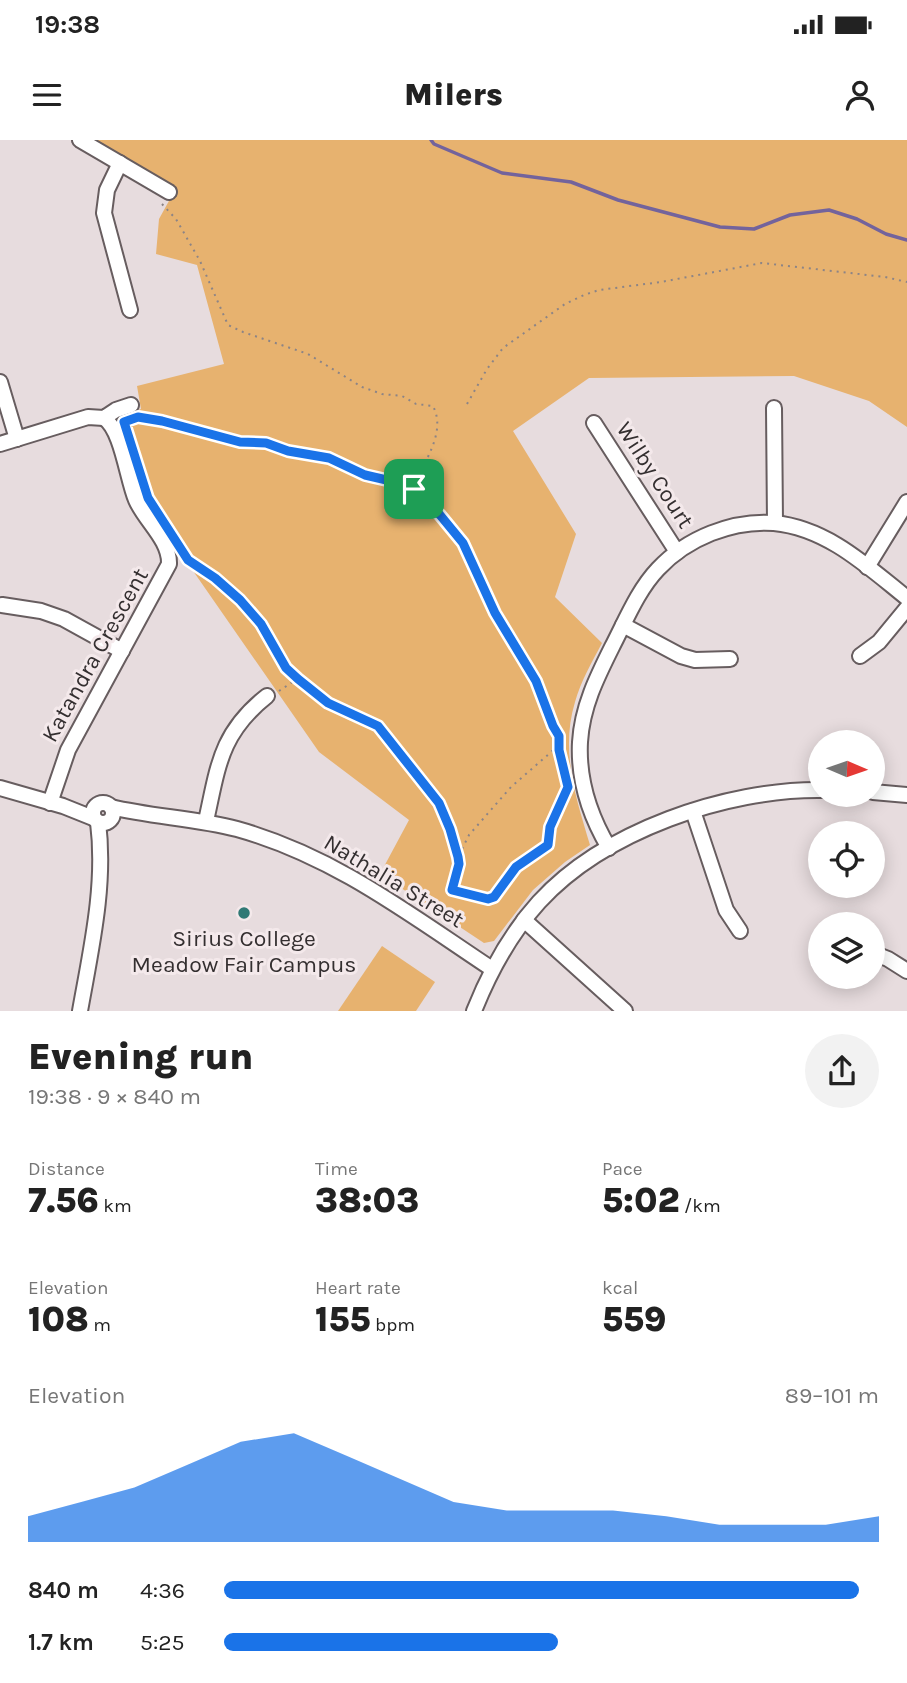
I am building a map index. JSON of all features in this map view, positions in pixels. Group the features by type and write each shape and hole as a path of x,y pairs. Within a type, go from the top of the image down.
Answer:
{"street":[{"path":"80,140 167,191"},
{"path":"120,163 107,190 104,213 130,310"},
{"path":"0,382 17,439"},
{"path":"0,444 88,417 104,418 131,405"},
{"path":"774,408 775,523"},
{"name":"Katandra Crescent","path":"57,805 68,750 166,573 169,555 136,500 115,433 104,418"},
{"name":"Wilby Court","path":"594,423 677,552"},
{"path":"867,567 907,502"},
{"path":"609,848 600,834 584,790 580,743 586,708 591,690 648,582 677,552 722,530 748,524 775,523 830,540 907,598"},
{"path":"2,605 65,618 122,652"},
{"path":"860,656 879,642 907,608"},
{"path":"623,625 681,656 695,660 730,659"},
{"path":"206,821 223,749 246,713 273,693"},
{"name":"Nathalia Street","path":"0,788 103,815 146,813 206,821 264,838 325,862 379,893 492,969"},
{"path":"474,1011 492,969 524,920 560,883 609,848 640,832 693,811 746,797 808,791"},
{"path":"886,793 907,794"},
{"path":"693,811 726,909 740,931"},
{"path":"80,1011 97,916 103,815"},
{"path":"524,920 625,1011"},
{"path":"885,958 907,971"}],"path":[{"path":"167,191 162,206 176,219 201,261 228,325 308,354 362,387 382,394 402,396 416,404 435,408 438,421 436,438 414,489"},
{"path":"467,404 487,369 503,348 565,304 599,290 661,282 762,263 907,282"},
{"path":"138,417 147,418 240,442 272,444 288,451 329,458 365,475 398,481 414,489 440,515 463,543 495,613 536,681 559,736 568,787 550,827 546,847 526,859 497,894 488,899 452,890 459,864 458,857 439,803 378,726 328,703 298,679 286,668 261,624 240,600 186,557 148,498 124,422 138,417"},
{"path":"273,693 298,679"},
{"path":"458,857 469,835 511,786 559,745"}],"shaded area":[{"path":"91,140 907,140 907,427 869,401 794,376 589,378 513,431 576,534 555,597 602,643 577,694 569,738 572,774 590,845 565,862 533,890 494,941 484,943 380,874 409,820 319,752 157,519 142,491 120,417 141,409 137,386 224,364 197,265 156,254 159,219 175,190"},
{"path":"382,946 435,982 416,1011 338,1011"}],"waterway":[{"path":"431,140 434,144 502,173 571,182 618,200 720,227 754,229 790,215 829,210 907,240"}],"place":[{"name":"Sirius College Meadow Fair Campus","path":"244,913"}],"route":[{"path":"138,417 147,418 240,442 272,444 288,451 329,458 365,475 398,481 414,489 463,543 495,613 536,681 559,736 559,750 568,787 550,827 548,845 516,867 497,894 488,899 474,893 452,890 459,864 443,810 378,726 328,703 298,679 286,668 261,624 240,600 191,559 188,560 148,498 124,422 138,417"}]}
